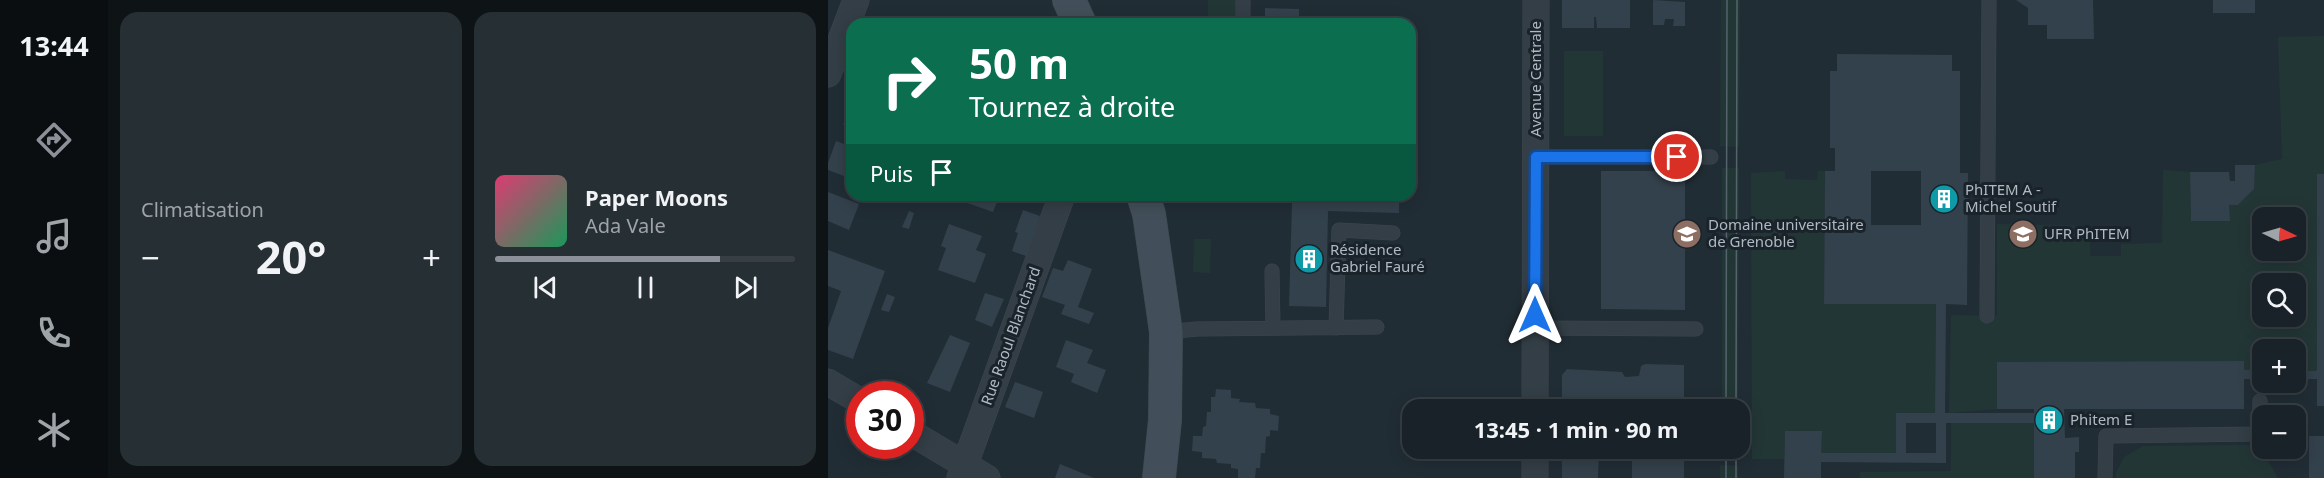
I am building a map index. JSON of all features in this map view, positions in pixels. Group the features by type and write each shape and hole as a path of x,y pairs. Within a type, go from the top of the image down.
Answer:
{"street":[{"path":"848,18 855,0"},
{"path":"1069,0 1077,18"},
{"name":"Avenue Centrale","path":"1535,399 1536,0"},
{"path":"828,74 846,25"},
{"name":"Rue Raoul Blanchard","path":"962,472 1060,201"},
{"path":"1145,201 1149,214 1166,332 1165,420 1159,478"},
{"path":"828,382 846,393"},
{"path":"924,443 962,472 987,478"},
{"path":"1535,459 1535,478"}],"lane":[{"path":"1243,0 1243,18"},
{"path":"1987,316 1989,0"},
{"path":"1536,157 1711,158"},
{"path":"1336,328 1339,230 1393,233"},
{"path":"1272,271 1273,328"},
{"path":"1166,332 1197,328 1377,327"},
{"path":"1535,328 1696,329"},
{"path":"2105,478 2106,436 2259,434 2260,401"}],"shaded area":[{"path":"1208,0 1236,0 1235,18 1208,18"},
{"path":"1721,0 1740,0 1739,147 1720,146"},
{"path":"2324,36 2324,174 2317,174 2317,371 2306,371 2306,339 2252,339 2252,370 2244,370 2244,361 1997,362 1997,409 1949,413 1951,315 1997,316 1997,224 2090,226 2090,256 2121,256 2121,244 2162,243 2163,170 2190,172 2191,221 2229,221 2229,205 2238,205 2254,189 2255,165 2282,159 2278,37"},
{"path":"1564,51 1603,51 1603,136 1564,136"},
{"path":"1722,168 1739,168 1738,399 1722,399"},
{"path":"1785,171 1785,179 1817,180 1818,171 1825,171 1824,304 1936,304 1935,413 1896,413 1896,453 1821,453 1821,431 1785,431 1784,459 1752,459 1751,173"},
{"path":"1194,239 1211,239 1210,273 1193,272"},
{"path":"1951,423 2034,423 2034,478 1860,478 1860,472 1951,471"},
{"path":"2252,445 2252,459 2267,459 2278,478 2116,478 2124,457 2143,446"},
{"path":"1720,465 1738,466 1738,478 1720,478"}],"building":[{"path":"1562,0 1630,0 1630,28 1597,28 1596,17 1594,17 1594,28 1562,28"},
{"path":"1653,0 1685,2 1685,26 1673,26 1674,19 1665,19 1664,25 1653,25"},
{"path":"2016,0 2093,0 2094,39 2047,39 2047,25 2028,25 2028,8"},
{"path":"2213,0 2255,0 2255,13 2213,13"},
{"path":"1265,8 1299,9 1299,18 1265,18"},
{"name":"PhITEM A - Michel Soutif","path":"1837,54 1952,55 1952,71 1960,71 1960,173 1968,173 1967,305 1946,304 1945,413 2034,413 2034,409 1997,409 1997,362 2244,361 2244,370 2252,370 2252,379 2244,379 2244,409 2064,409 2065,438 2079,437 2079,452 2075,452 2075,478 2034,478 2034,423 1946,423 1946,463 1821,462 1821,478 1784,478 1785,431 1822,431 1821,453 1896,453 1896,413 1935,413 1936,304 1824,304 1825,171 1835,171 1835,148 1830,148 1830,71 1837,71","holes":["1871,171 1921,171 1921,225 1871,225","1906,423 1936,423 1936,453 1906,453"]},
{"path":"836,141 846,145 846,177 828,170 828,163"},
{"path":"2235,165 2255,165 2254,189 2238,205 2229,205 2230,221 2191,221 2190,172 2229,172 2230,181 2235,181"},
{"path":"1601,171 1685,171 1685,310 1601,309"},
{"path":"2317,174 2324,174 2324,406 2317,406 2317,379 2306,379 2306,371 2317,371"},
{"path":"828,192 846,199 846,201 859,204 849,230 828,221"},
{"path":"962,201 998,201 993,212"},
{"name":"Résidence Gabriel Fauré","path":"1399,201 1399,213 1328,211 1326,307 1289,306 1292,203 1274,202"},
{"path":"1023,210 1040,216 1026,256 1012,251 1018,233 1015,232"},
{"path":"909,211 914,213 909,229 902,227"},
{"path":"949,224 982,236 976,250 986,254 975,283 938,270 946,248 941,246"},
{"path":"828,250 885,271 853,359 828,350 828,328 841,291 828,286"},
{"path":"1068,260 1092,269 1078,307 1094,313 1089,324 1061,314 1065,305 1042,297 1053,268 1063,271"},
{"path":"985,293 1004,299 992,327 975,320"},
{"path":"887,294 895,297 889,312 881,310"},
{"path":"950,335 970,343 950,392 927,383"},
{"path":"1066,340 1093,350 1087,363 1106,370 1097,393 1071,382 1074,374 1056,367"},
{"path":"1645,364 1684,365 1684,399 1562,399 1562,375 1567,369 1622,372 1625,377 1639,376 1641,366"},
{"path":"1015,382 1043,392 1034,418 1005,407"},
{"path":"1216,389 1231,390 1231,398 1240,399 1239,402 1255,403 1256,408 1270,409 1270,414 1279,416 1278,431 1270,430 1270,436 1266,437 1265,453 1261,453 1260,468 1256,468 1255,478 1238,478 1238,469 1231,468 1231,464 1217,463 1216,459 1202,458 1202,452 1192,451 1193,436 1202,436 1203,427 1206,426 1207,412 1211,412 1211,397 1215,397"},
{"path":"2309,436 2324,436 2324,478 2309,478"},
{"path":"1562,459 1599,459 1598,478 1562,478"},
{"path":"1632,459 1684,459 1684,478 1632,478"},
{"path":"1060,464 1094,478 1055,478"}],"tram line":[{"path":"1726,399 1727,0"},
{"path":"1736,399 1737,0"},
{"path":"1726,459 1726,478"},
{"path":"1736,459 1736,478"}],"place":[{"name":"PhITEM A - Michel Soutif","path":"1944,199"},
{"name":"Domaine universitaire de Grenoble","path":"1687,234"},
{"name":"UFR PhITEM","path":"2023,234"},
{"name":"Résidence Gabriel Fauré","path":"1309,259"},
{"name":"Phitem E","path":"2049,420"}],"route":[{"path":"1535,315 1536,157 1677,157"}]}
